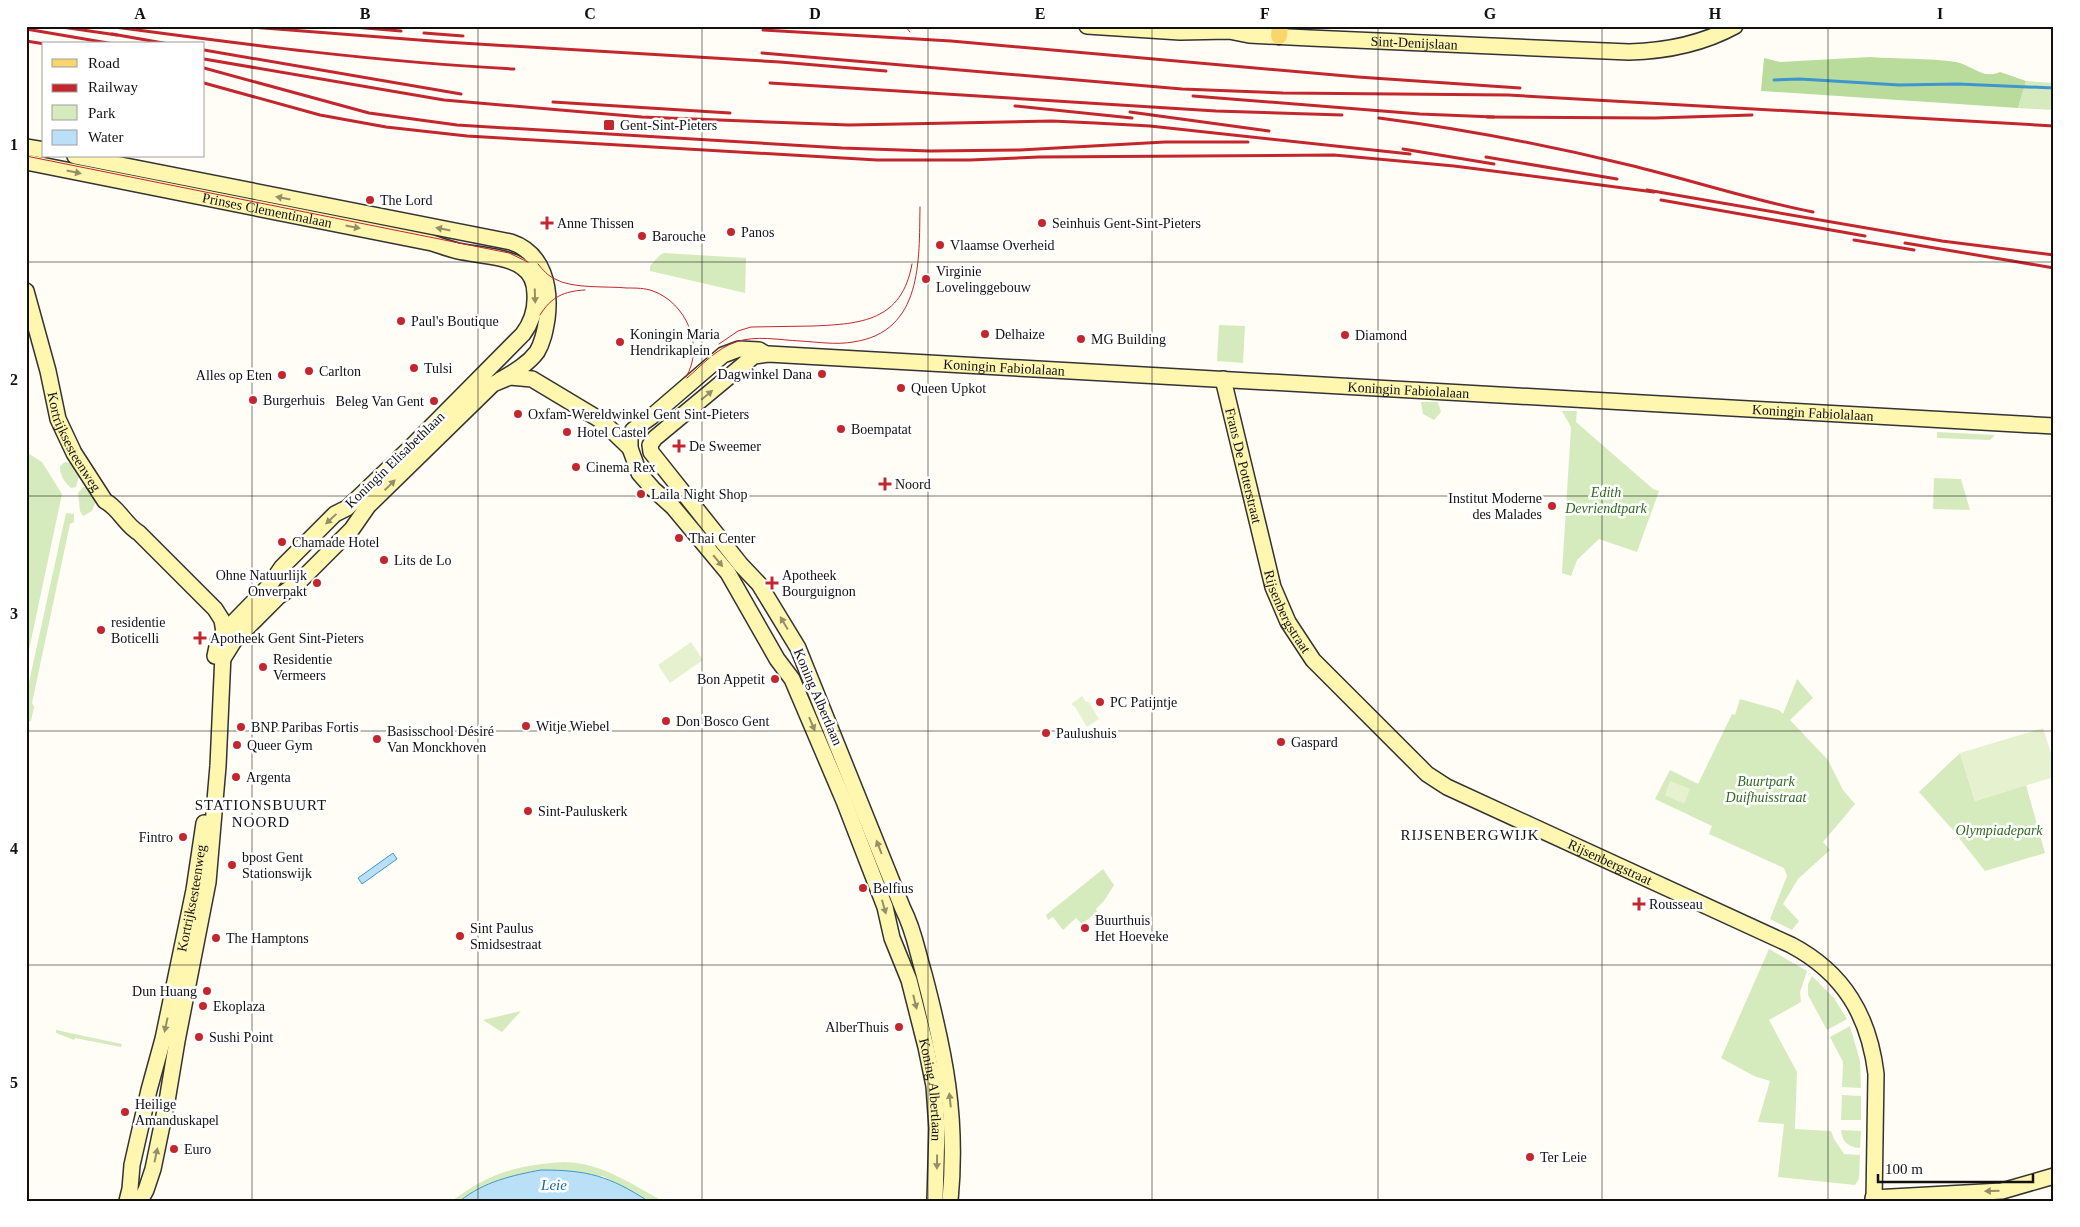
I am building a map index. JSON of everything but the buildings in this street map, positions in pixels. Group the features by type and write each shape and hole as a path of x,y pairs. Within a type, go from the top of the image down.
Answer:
{"street":[{"name":"Sint-Denijslaan","path":"1087,26 1180,32 1279,31 1629,52 1682,47 1704,41 1735,26"},
{"name":"Prinses Clementinalaan","path":"26,147 34,162 423,241 456,250 508,260 521,265 533,281 536,300 534,313 523,334 491,380"},
{"name":"Prinses Clementinalaan","path":"85,158 511,242 527,250 533,256 546,279 549,301 545,332 537,351 522,368 491,380"},
{"name":"Kortrijksesteenweg","path":"27,296 48,371 58,419 66,439 90,480 105,501 112,505 134,530 204,596 218,614 224,632"},
{"path":"630,448 630,436 633,430 651,417 723,355 732,350 759,350 764,353"},
{"name":"Koning Albertlaan","path":"764,353 754,356 655,438 650,445 651,452 741,565 759,584 798,648 903,909 914,930 940,1039 949,1088 953,1128 950,1201"},
{"name":"Koningin Fabiolalaan","path":"764,353 2054,426"},
{"path":"491,380 510,377 532,379 602,421 630,448"},
{"name":"Frans De Potterstraat","path":"1224,379 1264,552"},
{"name":"Koningin Elisabethlaan","path":"220,657 218,642 224,632 269,586 282,567 335,514 347,508 402,456 491,380"},
{"name":"Koningin Elisabethlaan","path":"220,657 279,596 298,583 352,529 368,506 491,380"},
{"name":"Koning Albertlaan","path":"630,448 640,473 673,507 728,573 777,659 792,679 829,766 885,907 892,938 909,980 926,1047 934,1086 937,1128 935,1201"},
{"name":"Kortrijksesteenweg","path":"134,530 135,535 203,605 213,624 220,657 218,766 211,858 205,904 153,1169 140,1201"},
{"name":"Rijsenbergstraat","path":"1264,552 1279,603 1304,648 1330,678 1436,781 1786,942 1804,952 1832,974 1844,988 1861,1015 1869,1034 1874,1054 1876,1074 1874,1199"},
{"name":"Kortrijksesteenweg","path":"127,1201 132,1165 163,1039 194,890 203,825 220,657"},
{"path":"909,980 924,975"},
{"path":"1874,1199 2002,1191 2054,1176"}],"green space":[{"path":"1870,57 1956,62 1983,73 1994,74 2000,72 2026,81 2018,108 1761,91 1764,58 1780,62"},
{"path":"2026,81 2054,83 2054,110 2018,108"},
{"path":"664,253 746,258 745,293 650,271 650,266"},
{"path":"1219,325 1245,326 1243,363 1217,361"},
{"path":"1421,402 1438,402 1441,412 1434,420 1423,414"},
{"name":"Edith Devriendtpark","path":"1562,411 1577,411 1576,422 1653,489 1659,491 1637,552 1599,539 1577,560 1571,576 1562,573 1571,427"},
{"path":"1937,432 1995,435 1990,440 1937,438"},
{"path":"26,452 42,462 62,494 26,664"},
{"path":"65,462 72,463 79,476 76,487 71,488 61,475 60,466"},
{"path":"1934,478 1961,479 1970,510 1933,509"},
{"path":"83,487 86,487 96,501 92,511 83,516 80,511 78,493"},
{"path":"66,513 74,514 74,522 70,524 32,703 34,707 31,721 26,722 26,696"},
{"path":"691,642 703,660 670,683 658,665"},
{"name":"Buurtpark Duifhuisstraat","path":"1797,679 1813,698 1790,720 1828,760 1843,790 1855,804 1823,842 1830,850 1798,879 1783,904 1799,921 1792,930 1770,919 1787,876 1784,868 1709,834 1712,826 1655,799 1670,770 1698,784 1732,714 1735,715 1740,699 1779,710 1783,714"},
{"path":"1082,696 1086,702 1088,701 1099,719 1087,727 1075,707 1071,704"},
{"path":"2043,728 2054,763 2054,777 1975,801 1960,753"},
{"name":"Olympiadepark","path":"1960,753 1975,801 2026,785 2045,853 1985,871 1952,829 1919,792"},
{"path":"1670,781 1690,789 1684,804 1665,795"},
{"path":"1103,869 1114,885 1104,901 1096,909 1097,912 1082,924 1076,918 1063,930 1053,917 1048,920 1046,915"},
{"path":"1769,949 1807,971 1800,992 1801,1002 1769,1020 1797,1072 1795,1129 1831,1131 1844,1154 1860,1155 1859,1179 1855,1185 1778,1177 1784,1124 1758,1122 1770,1081 1754,1076 1721,1058"},
{"path":"1812,976 1834,998 1847,1019 1827,1030 1808,995 1808,984"},
{"path":"521,1011 502,1032 483,1020"},
{"path":"1850,1026 1860,1061 1861,1088 1842,1087 1843,1062 1830,1037"},
{"path":"56,1030 122,1044 121,1047 75,1038 74,1040 56,1033"},
{"path":"1842,1095 1861,1096 1861,1120 1841,1120"},
{"path":"1841,1130 1861,1131 1860,1148 1846,1143"},
{"path":"565,1162 579,1163 604,1170 663,1201 648,1201 603,1176 492,1182 460,1201 452,1201 480,1183 506,1172 533,1165"}],"water":[{"path":"393,853 397,859 362,884 358,878"},
{"name":"Leie","path":"541,1170 572,1171 597,1176 634,1192 648,1201 460,1201 488,1184"}],"waterway":[{"path":"1774,80 1800,79 1899,85 1958,84 2054,88"}],"tram line":[{"path":"905,26 910,32"},
{"path":"26,156 509,253 528,262"},
{"path":"687,378 722,348 743,340 768,338 847,343 876,336 893,324 905,309 917,270 920,207"},
{"path":"538,264 550,276 562,282 580,286 644,289 665,297 683,315 693,339 694,352 686,377"},
{"path":"719,344 738,331 751,327 831,325 863,321 877,316 889,308 899,297 907,283 912,264"},
{"path":"540,315 559,296 585,290"}],"railway":[{"path":"55,26 117,35"},
{"path":"107,26 361,57 514,69"},
{"path":"239,26 445,42 780,62 886,71"},
{"path":"342,26 401,31"},
{"path":"26,29 102,42"},
{"path":"763,30 951,41 1358,77 1520,88"},
{"path":"424,33 463,36"},
{"path":"112,34 158,42"},
{"path":"26,41 42,44"},
{"path":"205,50 461,94"},
{"path":"762,53 1182,89 1283,93 1508,95 2054,126"},
{"path":"205,59 444,100 642,117 849,125 1052,121 1095,123 1150,126 1410,154"},
{"path":"205,68 369,113 457,125 842,148 930,151 1020,150 1165,142 1248,142"},
{"path":"205,83 320,115 386,127 467,136 877,160 1334,155 1454,166 1654,192"},
{"path":"770,83 1216,111 1342,115"},
{"path":"1193,96 1420,114 1494,117"},
{"path":"553,102 730,113"},
{"path":"1015,106 1132,118"},
{"path":"1130,112 1269,131"},
{"path":"1487,117 1655,118 1752,115"},
{"path":"1379,118 1473,132 1567,151 1813,212"},
{"path":"1403,149 1494,164"},
{"path":"1486,157 1617,179"},
{"path":"1647,190 1942,241 2054,255"},
{"path":"1661,200 1865,236"},
{"path":"1854,240 1914,250"},
{"path":"1905,243 2054,268"}],"place":[{"name":"Gent-Sint-Pieters","path":"609,125"},
{"name":"The Lord","path":"370,200"},
{"name":"Anne Thissen","path":"547,223"},
{"name":"Seinhuis Gent-Sint-Pieters","path":"1042,223"},
{"name":"Panos","path":"731,232"},
{"name":"Barouche","path":"642,236"},
{"name":"Vlaamse Overheid","path":"940,245"},
{"name":"Virginie Lovelinggebouw","path":"926,279"},
{"name":"Paul's Boutique","path":"401,321"},
{"name":"Delhaize","path":"985,334"},
{"name":"Diamond","path":"1345,335"},
{"name":"MG Building","path":"1081,339"},
{"name":"Koningin Maria Hendrikaplein","path":"620,342"},
{"name":"Tulsi","path":"414,368"},
{"name":"Carlton","path":"309,371"},
{"name":"Dagwinkel Dana","path":"822,374"},
{"name":"Alles op Eten","path":"282,375"},
{"name":"Queen Upkot","path":"901,388"},
{"name":"Burgerhuis","path":"253,400"},
{"name":"Beleg Van Gent","path":"434,401"},
{"name":"Oxfam-Wereldwinkel Gent Sint-Pieters","path":"518,414"},
{"name":"Boempatat","path":"841,429"},
{"name":"Hotel Castel","path":"567,432"},
{"name":"De Sweemer","path":"679,446"},
{"name":"Cinema Rex","path":"576,467"},
{"name":"Noord","path":"885,484"},
{"name":"Laila Night Shop","path":"641,494"},
{"name":"Institut Moderne des Malades","path":"1552,506"},
{"name":"Thai Center","path":"679,538"},
{"name":"Chamade Hotel","path":"282,542"},
{"name":"Lits de Lo","path":"384,560"},
{"name":"Ohne Natuurlijk Onverpakt","path":"317,583"},
{"name":"Apotheek Bourguignon","path":"772,583"},
{"name":"residentie Boticelli","path":"101,630"},
{"name":"Apotheek Gent Sint-Pieters","path":"200,638"},
{"name":"Residentie Vermeers","path":"263,667"},
{"name":"Bon Appetit","path":"775,679"},
{"name":"PC Patijntje","path":"1100,702"},
{"name":"Don Bosco Gent","path":"666,721"},
{"name":"Witje Wiebel","path":"526,726"},
{"name":"BNP Paribas Fortis","path":"241,727"},
{"name":"Paulushuis","path":"1046,733"},
{"name":"Basisschool Désiré Van Monckhoven","path":"377,739"},
{"name":"Gaspard","path":"1281,742"},
{"name":"Queer Gym","path":"237,745"},
{"name":"Argenta","path":"236,777"},
{"name":"Sint-Pauluskerk","path":"528,811"},
{"name":"Fintro","path":"183,837"},
{"name":"bpost Gent Stationswijk","path":"232,865"},
{"name":"Belfius","path":"863,888"},
{"name":"Rousseau","path":"1639,904"},
{"name":"Buurthuis Het Hoeveke","path":"1085,928"},
{"name":"Sint Paulus Smidsestraat","path":"460,936"},
{"name":"The Hamptons","path":"216,938"},
{"name":"Dun Huang","path":"207,991"},
{"name":"Ekoplaza","path":"203,1006"},
{"name":"AlberThuis","path":"899,1027"},
{"name":"Sushi Point","path":"199,1037"},
{"name":"Heilige Amanduskapel","path":"125,1112"},
{"name":"Euro","path":"174,1149"},
{"name":"Ter Leie","path":"1530,1157"}],"district":[{"name":"STATIONSBUURT NOORD","path":"261,814"},
{"name":"RIJSENBERGWIJK","path":"1470,835"}]}
